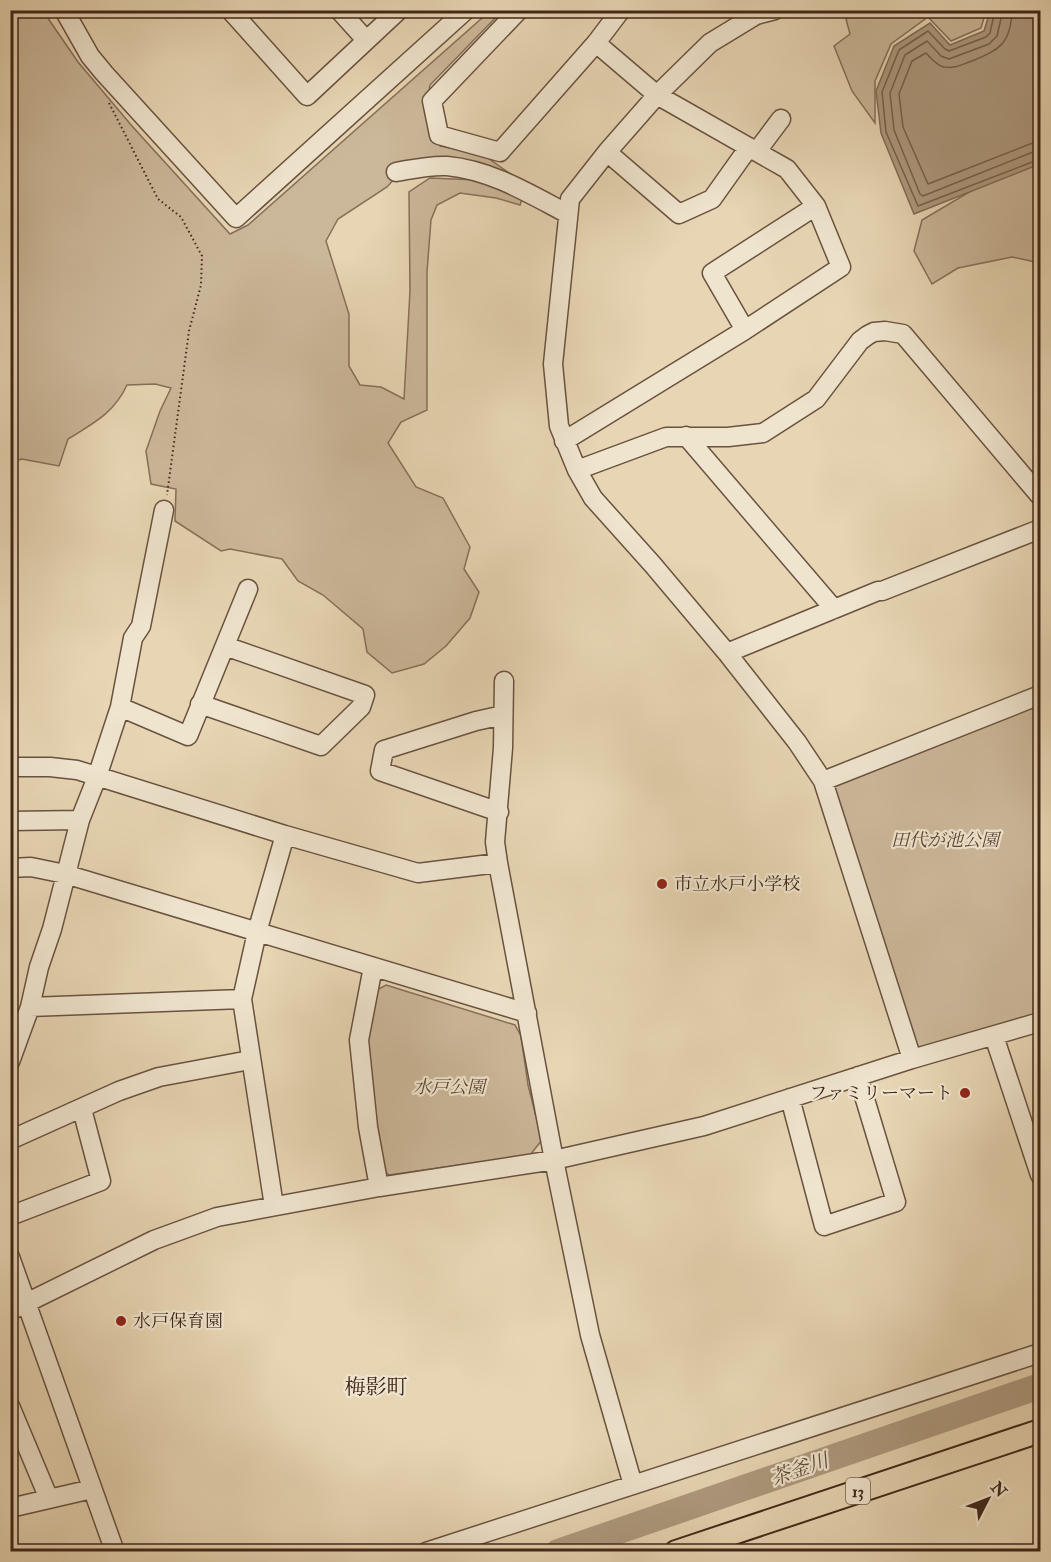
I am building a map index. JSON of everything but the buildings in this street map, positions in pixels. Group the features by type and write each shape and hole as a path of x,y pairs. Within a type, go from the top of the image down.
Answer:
{"main road":[{"name":"13","path":"676,1551 1041,1431"}],"street":[{"path":"64,10 90,56 104,73 236,218 460,12"},
{"path":"230,10 307,96 399,10"},
{"path":"339,10 366,40"},
{"path":"519,10 432,101 439,135 500,152 596,43 621,10"},
{"path":"775,10 756,15 710,43 657,95 570,199 553,364 559,426 577,470 593,498 727,653 796,742 822,781 912,1059"},
{"path":"564,441 745,330 841,267 816,206 787,169 657,95 596,43"},
{"path":"607,152 679,214 712,199 781,119"},
{"path":"396,172 446,166 469,170 492,176 568,214"},
{"path":"745,330 712,273 816,206"},
{"path":"577,470 666,437 728,437 763,433 816,399 860,341 874,332 896,332 903,334 1041,496"},
{"path":"686,436 834,609"},
{"path":"10,1062 30,1007 80,820 120,707 133,638 141,626 164,510"},
{"path":"727,653 1041,529"},
{"path":"120,707 188,736 248,589"},
{"path":"200,704 321,746 361,707 365,695 225,646"},
{"path":"504,681 499,812 495,842 498,864 590,1335 633,1485"},
{"path":"822,781 1041,695"},
{"path":"499,812 380,771 384,750 476,721 503,715"},
{"path":"10,766 68,769 418,873 498,864"},
{"path":"10,821 80,820"},
{"path":"274,1206 242,999 257,932 285,835"},
{"path":"10,868 31,867 65,874 527,1013"},
{"path":"374,967 359,1040 368,1127 380,1187"},
{"path":"30,1007 242,999"},
{"path":"19,1307 153,1239 217,1217 380,1187 554,1160 704,1125 912,1059 1041,1022"},
{"path":"994,1036 1041,1175"},
{"path":"10,1140 119,1091 159,1077 250,1060"},
{"path":"790,1098 825,1226 896,1202 858,1076"},
{"path":"10,1216 101,1181 82,1109"},
{"path":"10,1257 19,1307 115,1551"},
{"path":"426,1551 1041,1353"},
{"path":"10,1406 16,1433 49,1500"},
{"path":"10,1508 92,1489"}],"path":[{"path":"104,73 110,108 158,199 181,217 202,256 201,285 189,331 164,510"}],"green space":[{"path":"18,11 43,11 78,62 132,126 230,234 248,225 490,11 502,11 430,85 427,104 440,146 482,154 532,189 406,166 387,187 338,219 326,241 349,314 349,366 360,385 381,387 404,399 410,291 409,192 430,178 478,180 522,199 520,205 496,198 460,193 437,205 431,220 427,272 427,410 401,422 388,443 416,487 443,498 470,547 464,569 479,592 470,618 446,646 424,664 392,673 367,652 363,629 323,595 298,581 282,559 230,549 221,551 175,521 176,489 151,484 146,451 171,388 155,384 127,385 109,410 68,439 59,466 22,459 11,462 10,22"},
{"path":"851,11 986,11 981,28 951,41 928,17 891,44 875,81 875,123 852,91 834,46 850,34 846,19"},
{"path":"1040,150 1040,263 1012,257 958,268 932,284 914,251 922,220"},
{"name":"田代が池公園","path":"1040,700 1040,1014 915,1054 827,783"},
{"name":"水戸公園","path":"386,985 515,1025 521,1036 528,1085 542,1140 530,1155 389,1175 381,1168 364,1041 375,991"}],"water":[{"path":"990,11 1040,11 1040,164 914,214 881,133 876,91 894,46 930,23 950,45 984,31"}],"waterway":[{"name":"茶釜川","path":"558,1552 1040,1386"}],"place":[{"name":"市立水戸小学校","path":"662,884"},
{"name":"ファミリーマート","path":"965,1093"},
{"name":"水戸保育園","path":"121,1321"}],"district":[{"name":"梅影町","path":"376,1387"}]}
